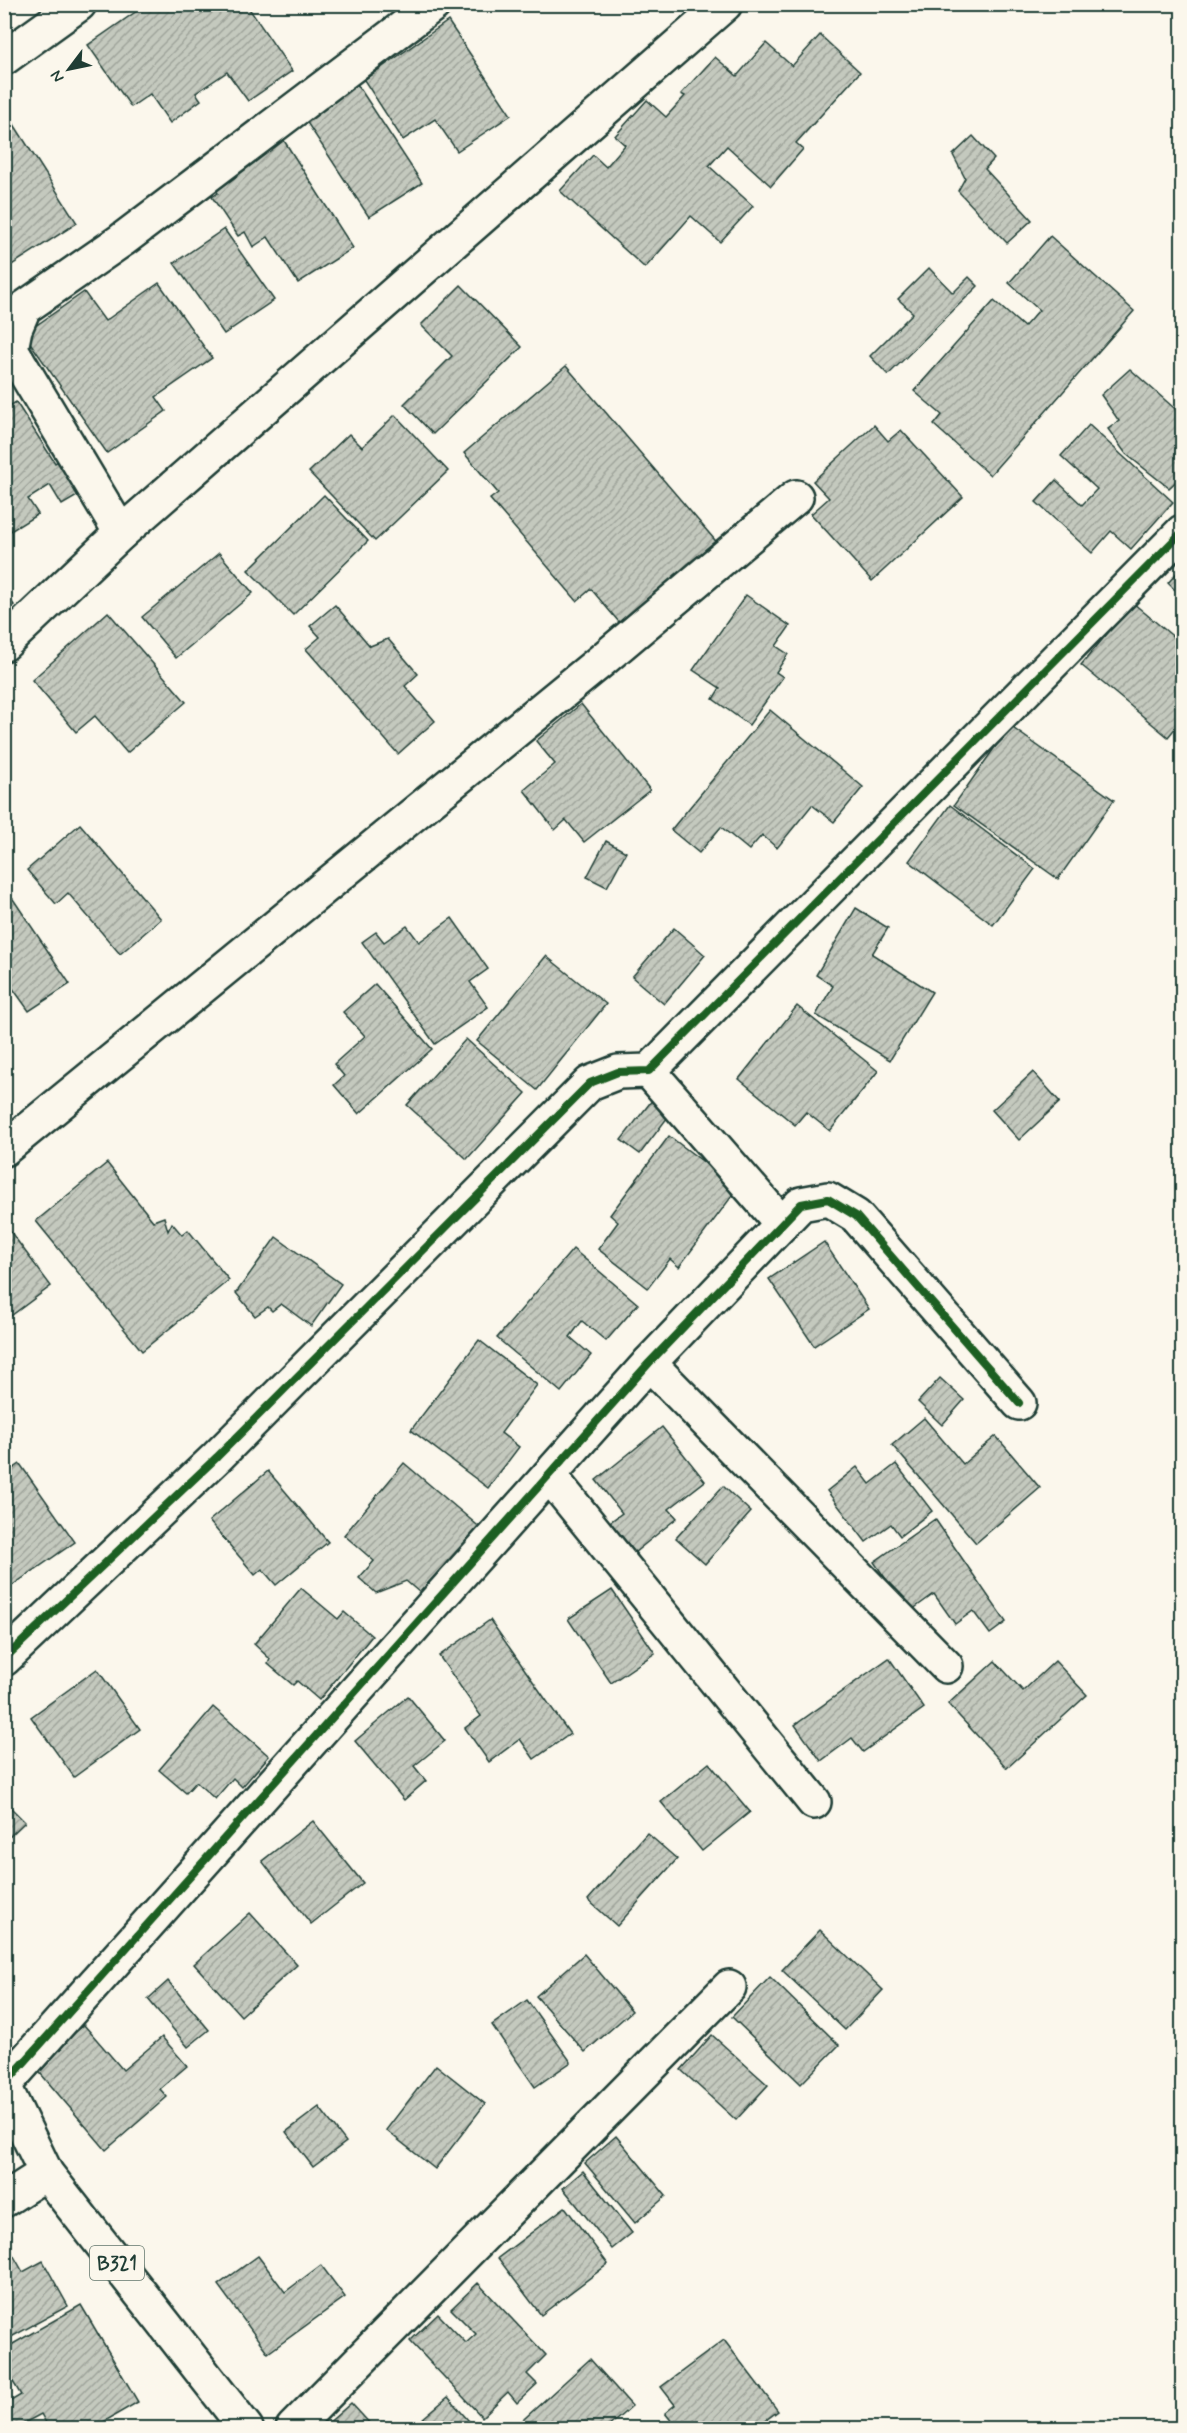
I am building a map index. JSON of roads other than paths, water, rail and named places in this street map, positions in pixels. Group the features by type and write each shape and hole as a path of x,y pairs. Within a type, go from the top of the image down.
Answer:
{"street":[{"path":"4,58 79,4"},
{"path":"121,533 11,349 15,329 24,308 122,240 434,4"},
{"path":"4,644 121,533 725,4"},
{"path":"4,1149 601,661 796,497"},
{"path":"4,1659 217,1457 590,1083 618,1072 649,1071 1182,532"},
{"path":"649,1071 782,1224"},
{"path":"4,2086 649,1363 801,1204 828,1199 856,1216 1019,1403"},
{"path":"649,1363 946,1666"},
{"path":"549,1475 814,1802"},
{"path":"293,2428 729,1987"},
{"name":"B321","path":"4,2086 46,2173 246,2428"},
{"path":"4,2200 46,2173"}]}
